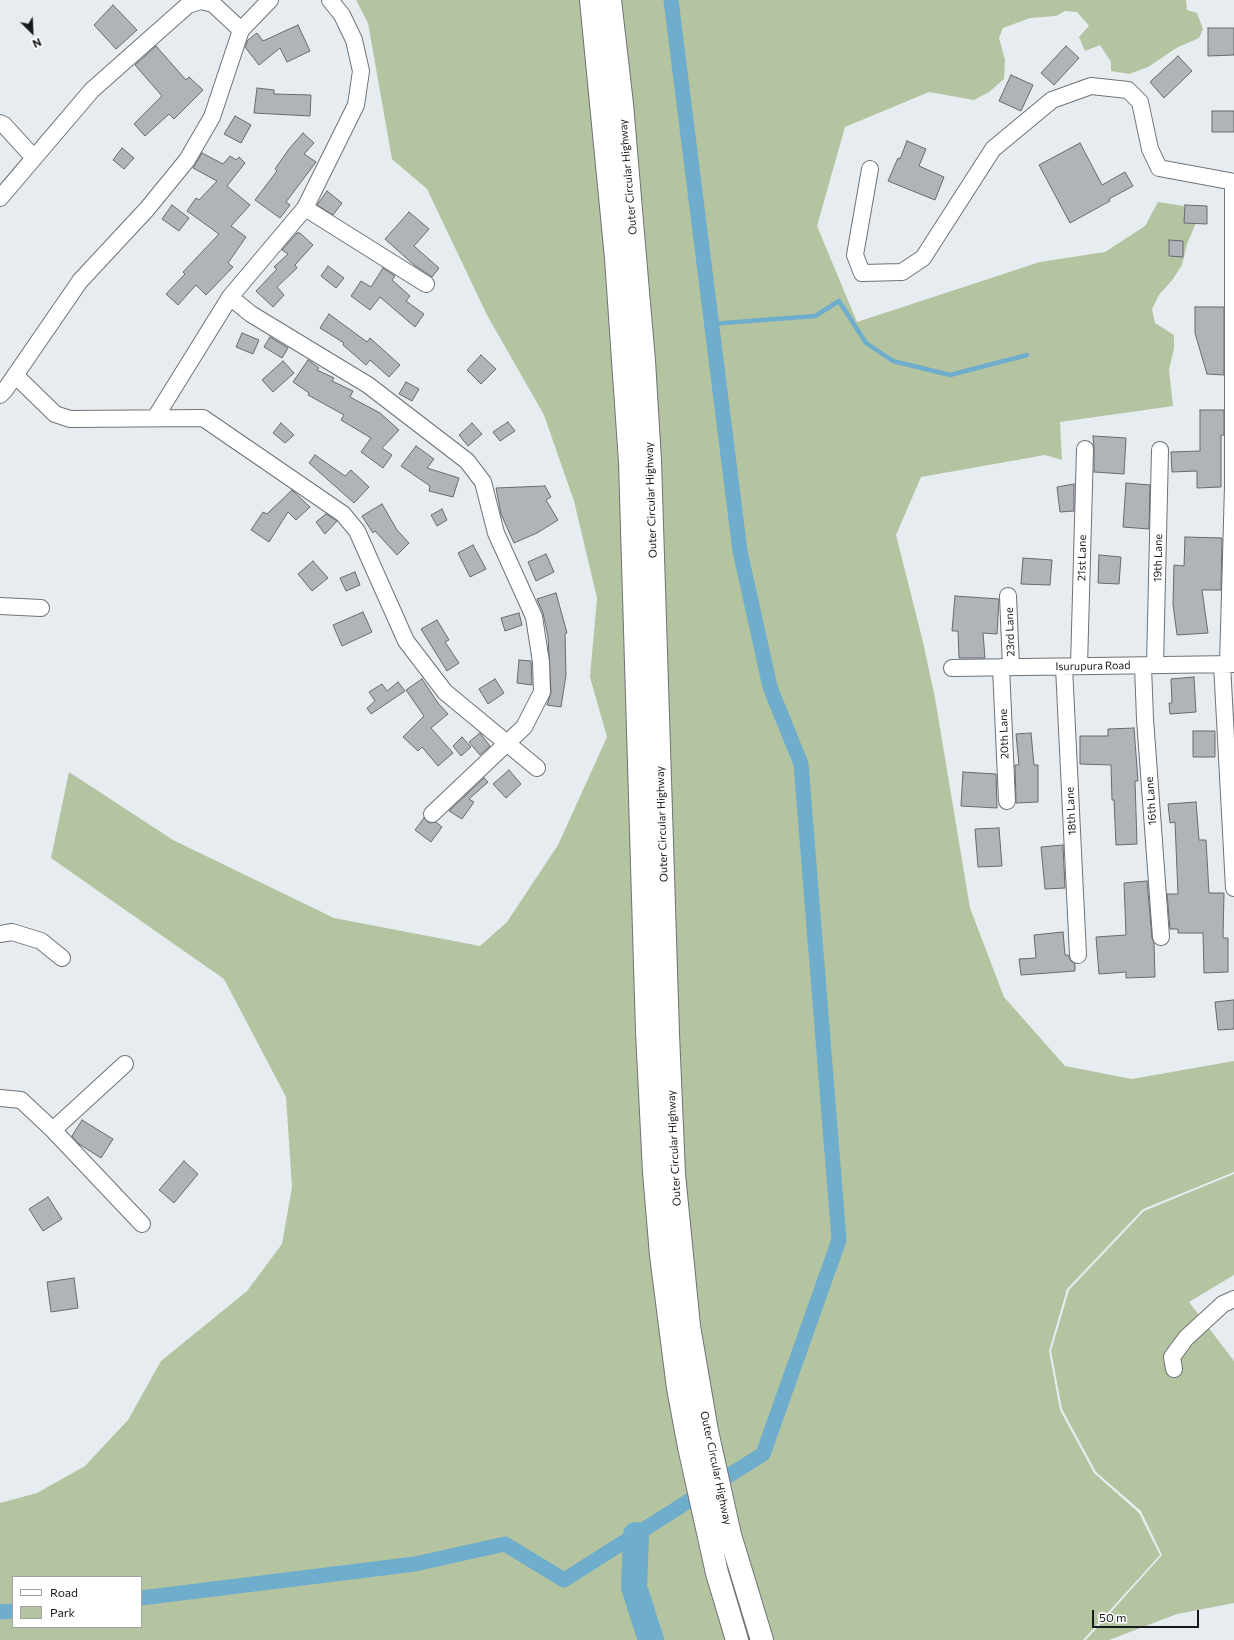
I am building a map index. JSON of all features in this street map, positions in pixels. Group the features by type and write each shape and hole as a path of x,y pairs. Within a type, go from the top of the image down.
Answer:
{"highway":[{"name":"Outer Circular Highway","path":"591,0 616,258 630,462 647,1032 654,1172 666,1299 679,1396 715,1566 737,1640"},
{"name":"Outer Circular Highway","path":"610,0 622,104 644,361 650,461 668,1034 674,1174 689,1326 707,1431 730,1535 762,1640"}],"street":[{"path":"0,395 15,376 80,280 147,209 187,160 212,117 241,30 270,0"},
{"path":"155,418 230,297 306,208 356,105 361,71 354,40 342,15 330,0"},
{"path":"0,198 92,90 188,5 201,1 213,4 241,30"},
{"path":"870,170 855,255 862,273 902,272 923,258 993,149 1052,100 1091,86 1128,90 1140,102 1150,149 1159,168 1234,182 1233,486 1228,664 1234,888"},
{"path":"0,123 4,125 34,158"},
{"path":"306,208 426,284"},
{"path":"230,297 251,314 368,384 467,461 483,482 496,533 534,617 541,662 542,692 524,726 432,814"},
{"path":"15,376 54,414 70,419 203,418 343,514 357,531 406,641 445,692 537,768"},
{"name":"21st Lane","path":"1072,666 1085,449"},
{"name":"19th Lane","path":"1149,665 1160,450"},
{"name":"23rd Lane","path":"1006,667 1008,596"},
{"path":"0,606 41,608"},
{"name":"Isurupura Road","path":"952,668 1228,664"},
{"name":"16th Lane","path":"1149,665 1145,719 1161,937"},
{"name":"18th Lane","path":"1072,666 1078,955"},
{"name":"20th Lane","path":"1006,667 1006,801"},
{"path":"0,934 12,932 41,941 62,958"},
{"path":"53,1130 125,1064"},
{"path":"0,1098 21,1100 53,1130 142,1224"},
{"path":"1174,1369 1172,1357 1186,1338 1223,1304 1234,1299"}],"green space":[{"path":"356,0 1186,0 1187,10 1197,13 1203,29 1199,38 1178,47 1148,67 1129,74 1111,71 1111,62 1100,45 1085,51 1079,37 1089,26 1077,12 1065,11 1056,16 1030,18 1003,28 999,38 1005,60 1004,79 989,92 974,100 929,92 845,127 817,226 857,322 1040,262 1105,252 1145,226 1158,202 1184,206 1196,223 1187,244 1182,265 1173,279 1159,295 1152,309 1155,323 1174,335 1174,348 1169,370 1173,406 1060,422 1062,460 1045,455 921,477 896,535 923,642 935,698 970,908 1004,997 1065,1066 1132,1079 1234,1061 1234,1172 1143,1209 1067,1289 1049,1351 1060,1410 1094,1473 1139,1513 1160,1555 1083,1640 0,1640 0,1503 37,1493 85,1466 128,1420 161,1361 247,1291 282,1244 292,1187 286,1097 224,979 51,858 69,772 173,840 334,918 480,946 507,922 558,845 607,737 590,677 597,598 574,501 544,415 487,315 427,189 392,159 368,23"},
{"path":"1234,1174 1234,1275 1189,1302 1234,1361 1234,1603 1177,1614 1109,1640 1086,1640 1162,1555 1141,1511 1096,1472 1062,1409 1051,1351 1069,1290 1144,1211"}],"building":[{"path":"113,5 137,30 116,49 94,25"},
{"path":"298,25 310,51 287,62 280,48 259,65 245,47 248,40 257,33 263,41"},
{"path":"1208,28 1234,28 1234,55 1208,56"},
{"path":"156,46 186,80 189,77 203,90 174,119 169,114 145,136 134,124 162,96 135,65"},
{"path":"1066,46 1079,58 1054,85 1041,73"},
{"path":"1178,56 1192,71 1164,98 1150,82"},
{"path":"1011,75 1033,85 1021,111 999,101"},
{"path":"257,88 274,90 274,94 311,95 310,116 254,113"},
{"path":"1212,111 1234,111 1234,132 1212,132"},
{"path":"235,116 251,125 241,143 224,134"},
{"path":"303,133 314,143 304,154 316,162 286,202 290,205 280,218 255,200 277,171 275,169 289,149"},
{"path":"907,141 926,149 919,166 944,177 935,200 888,181 898,158 900,159"},
{"path":"1080,143 1102,185 1125,172 1133,186 1109,199 1110,201 1070,223 1039,165"},
{"path":"122,148 134,158 124,169 113,160"},
{"path":"202,153 223,164 230,156 236,160 239,157 245,163 227,186 250,205 231,226 246,237 228,263 233,267 206,295 196,285 178,305 166,294 185,274 183,272 219,234 187,211 196,198 199,200 217,181 193,168"},
{"path":"327,191 342,203 333,215 317,205"},
{"path":"172,205 189,218 179,231 162,219"},
{"path":"1185,205 1207,206 1207,224 1184,223"},
{"path":"409,212 429,229 414,246 439,268 432,277 414,265 385,239"},
{"path":"297,233 300,233 313,245 295,265 297,268 277,287 284,295 273,307 256,291 277,269 274,267 288,254 282,250"},
{"path":"1169,240 1183,241 1183,257 1169,256"},
{"path":"328,266 344,278 336,288 321,276"},
{"path":"383,268 395,276 392,280 410,296 406,301 424,314 415,327 380,297 370,310 351,296 361,281 371,287"},
{"path":"1195,307 1224,307 1224,375 1207,374 1195,333"},
{"path":"329,314 367,342 370,338 400,365 389,377 370,360 366,365 343,345 344,343 320,328"},
{"path":"242,333 259,340 253,354 236,347"},
{"path":"270,337 288,348 282,358 264,347"},
{"path":"481,355 496,369 481,384 467,370"},
{"path":"308,360 319,368 317,370 334,378 332,381 353,391 350,397 380,413 399,430 382,448 392,455 383,468 361,452 371,438 341,420 344,415 308,395 309,393 293,382"},
{"path":"283,361 294,373 273,392 262,380"},
{"path":"406,382 419,389 412,401 399,394"},
{"path":"1200,410 1224,410 1224,435 1221,435 1221,487 1197,488 1197,471 1172,472 1171,452 1200,451"},
{"path":"508,422 515,431 500,441 493,432"},
{"path":"281,423 294,435 285,443 273,433"},
{"path":"472,423 482,434 468,446 459,435"},
{"path":"1093,436 1126,438 1124,474 1094,472"},
{"path":"416,446 434,459 427,468 459,478 453,497 429,491 430,486 401,466"},
{"path":"315,455 345,476 351,470 369,487 354,503 309,463"},
{"path":"1126,483 1150,485 1149,529 1123,527"},
{"path":"1074,484 1074,511 1060,512 1057,487"},
{"path":"545,486 551,497 546,500 558,520 537,533 514,543 501,514 496,488"},
{"path":"292,490 310,507 296,520 288,512 269,542 251,530 263,512 267,514"},
{"path":"382,504 397,530 409,543 397,555 375,531 373,533 362,516"},
{"path":"442,509 447,520 437,526 431,515"},
{"path":"326,514 337,521 325,534 316,522"},
{"path":"1185,537 1222,538 1221,590 1202,590 1208,633 1177,635 1173,604 1174,565 1184,566"},
{"path":"473,545 486,569 470,577 458,553"},
{"path":"546,554 554,572 536,581 528,562"},
{"path":"1099,555 1121,557 1119,584 1098,583"},
{"path":"1023,558 1052,560 1050,585 1021,584"},
{"path":"313,561 328,578 312,591 298,574"},
{"path":"355,572 360,585 346,591 340,578"},
{"path":"556,593 567,633 565,634 566,675 561,707 547,705 551,692 548,637 543,613 537,599"},
{"path":"955,596 999,599 997,634 983,633 985,658 959,658 958,631 952,631"},
{"path":"363,612 372,632 342,646 333,625"},
{"path":"519,613 522,625 505,631 501,618"},
{"path":"437,620 449,640 445,642 459,663 447,671 421,629"},
{"path":"519,660 531,661 532,685 517,683"},
{"path":"1194,677 1196,712 1170,714 1169,703 1172,703 1171,679"},
{"path":"422,679 438,703 448,714 431,728 453,753 438,766 422,747 418,751 403,737 424,716 406,690"},
{"path":"495,679 504,693 488,704 479,689"},
{"path":"398,682 405,691 371,714 367,708 375,701 369,692 382,684 387,691"},
{"path":"1134,728 1138,781 1135,781 1137,844 1116,845 1111,765 1080,764 1080,736 1108,736 1108,729"},
{"path":"1193,731 1215,731 1215,757 1193,757"},
{"path":"480,733 490,746 480,755 469,742"},
{"path":"1031,733 1034,765 1038,765 1038,802 1016,803 1015,765 1019,765 1016,734"},
{"path":"462,737 471,747 461,756 453,746"},
{"path":"509,770 521,784 506,798 493,784"},
{"path":"963,772 996,774 997,808 961,806"},
{"path":"484,778 488,782 469,799 474,802 462,819 449,811"},
{"path":"1196,802 1199,840 1206,840 1209,893 1224,893 1223,938 1228,938 1228,972 1204,973 1203,933 1178,933 1178,929 1170,929 1167,894 1178,894 1175,822 1170,823 1168,804"},
{"path":"424,818 429,823 436,822 442,827 431,842 415,830"},
{"path":"999,828 1002,866 978,867 975,829"},
{"path":"1063,845 1065,888 1045,889 1041,847"},
{"path":"1147,881 1152,938 1154,943 1155,977 1126,978 1126,972 1099,974 1096,937 1126,935 1124,883"},
{"path":"1063,932 1065,955 1068,955 1070,960 1075,964 1075,971 1021,975 1019,959 1036,958 1034,935"},
{"path":"1234,1000 1234,1029 1218,1030 1215,1002"},
{"path":"82,1120 113,1139 101,1158 79,1144 72,1136"},
{"path":"184,1161 198,1174 174,1203 159,1190"},
{"path":"48,1197 62,1219 43,1231 29,1209"},
{"path":"74,1278 78,1308 51,1312 47,1282"}],"waterway":[{"path":"142,1598 415,1564 505,1544 564,1580 763,1454 839,1240 801,764 770,687 740,551 671,0"},
{"path":"711,324 815,316 839,301 866,343 893,361 950,375 1027,355"},
{"path":"636,1535 634,1587 651,1640"},
{"path":"0,1612 12,1611"}]}
